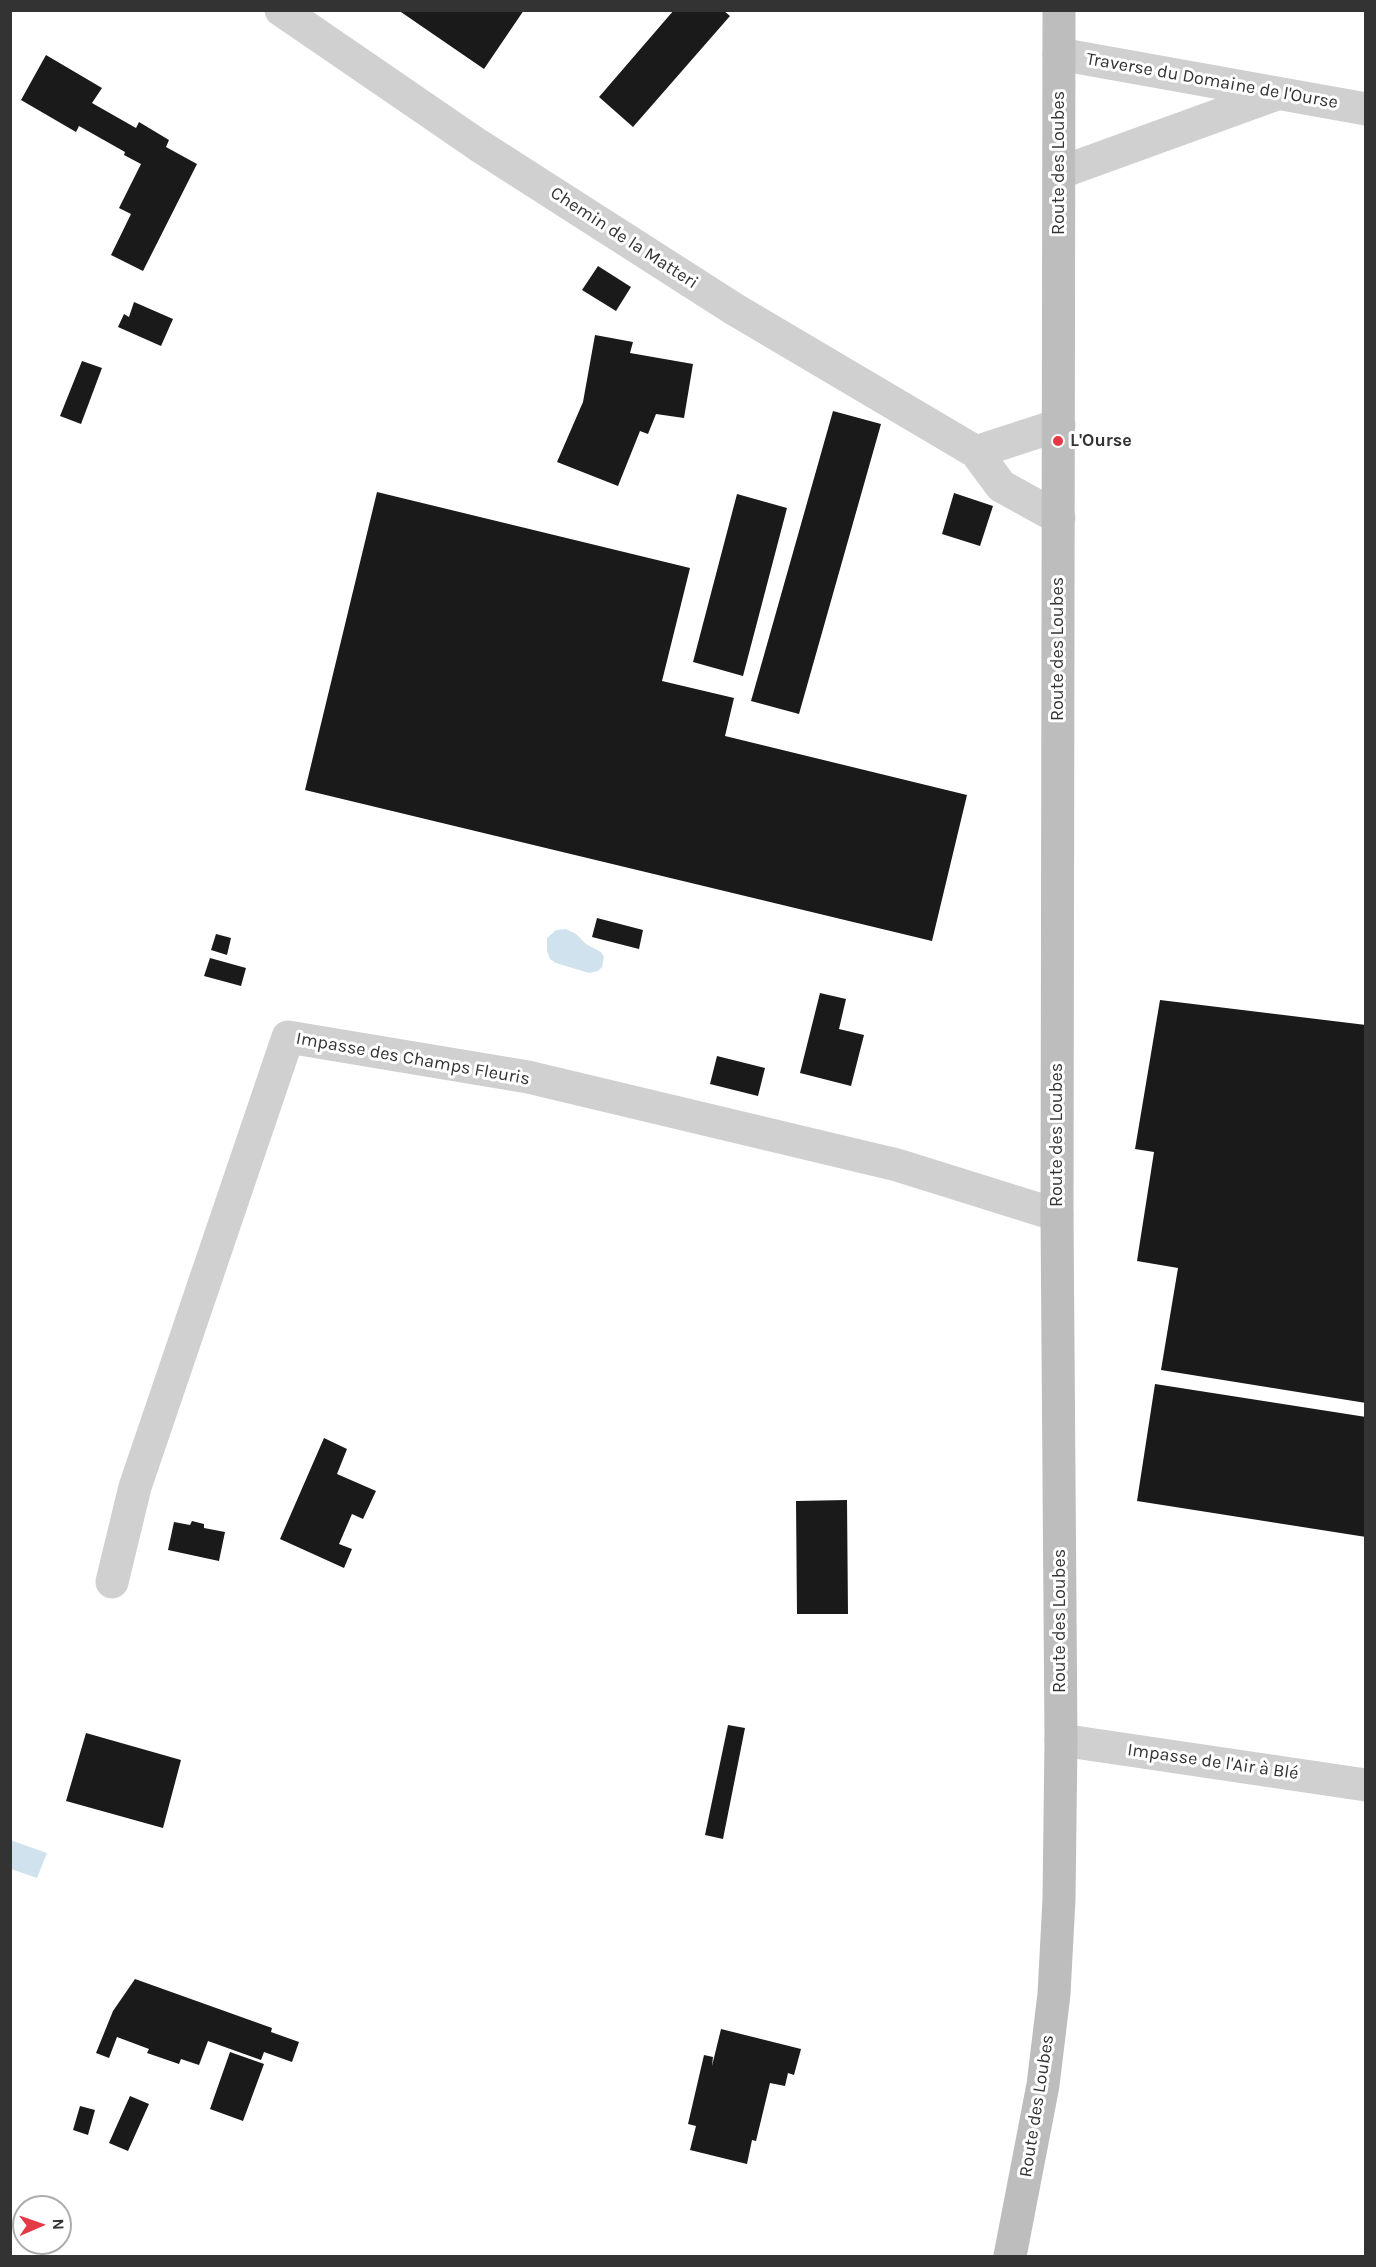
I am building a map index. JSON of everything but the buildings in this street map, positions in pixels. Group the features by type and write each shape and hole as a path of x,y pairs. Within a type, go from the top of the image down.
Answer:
{"main road":[{"name":"Route des Loubes","path":"1010,2256 1042,2085 1054,1994 1059,1899 1061,1740 1057,1215 1059,10"}],"street":[{"name":"Chemin de la Matteri","path":"281,10 478,145 734,309 976,452 1001,486 1059,518"},
{"name":"Traverse du Domaine de l'Ourse","path":"1059,54 1365,109"},
{"path":"1059,174 1276,94"},
{"path":"976,452 1059,425"},
{"name":"Impasse des Champs Fleuris","path":"112,1582 135,1487 288,1037 528,1077 897,1165 1057,1215"},
{"name":"Impasse de l'Air à Blé","path":"1061,1740 1365,1785"}],"water":[{"path":"566,929 601,952 604,957 602,967 598,971 589,973 550,959 547,951 547,938 556,930"},
{"path":"10,1840 47,1853 37,1878 11,1869"}],"place":[{"name":"L'Ourse","path":"1058,441"}]}
